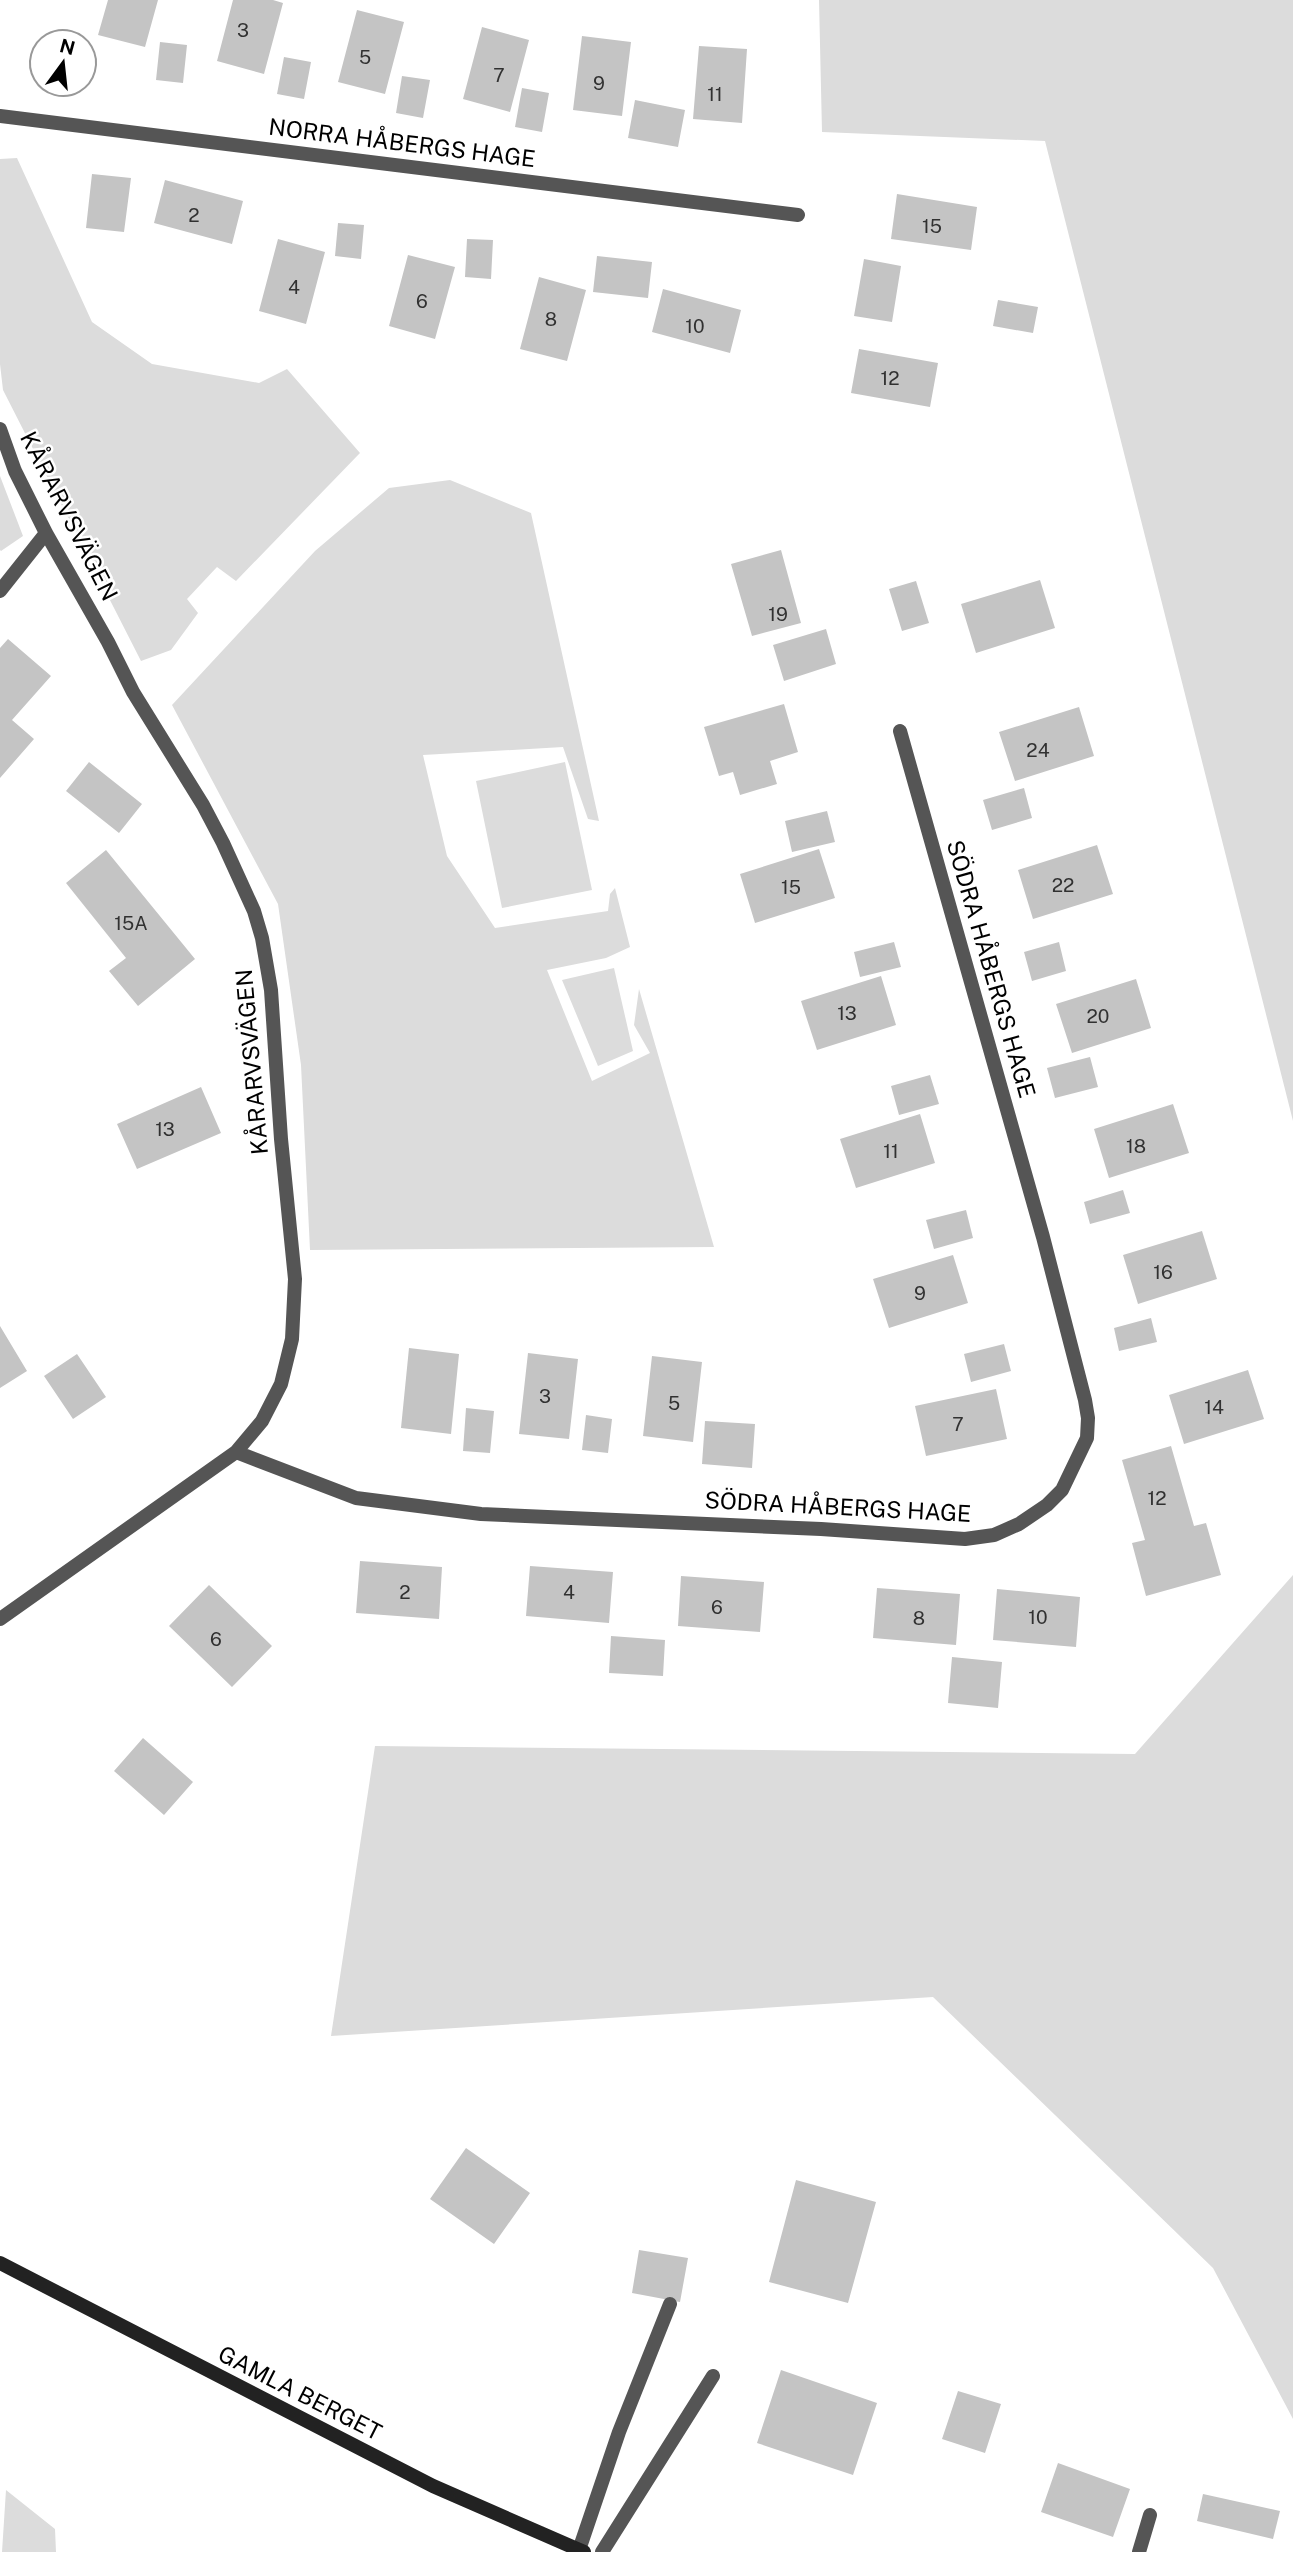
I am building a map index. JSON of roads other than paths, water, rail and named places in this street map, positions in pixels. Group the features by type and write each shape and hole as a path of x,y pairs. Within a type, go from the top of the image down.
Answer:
{"main road":[{"name":"GAMLA BERGET","path":"0,2263 421,2480 582,2551"}],"street":[{"name":"NORRA HÅBERGS HAGE","path":"0,117 798,215"},
{"name":"KÅRARVSVÄGEN","path":"0,429 15,471 46,533 133,692 203,805 254,911 262,938 271,990 280,1128 295,1279 292,1339 281,1384 262,1421 236,1452 0,1619"},
{"path":"0,591 46,533"},
{"name":"SÖDRA HÅBERGS HAGE","path":"236,1452 356,1498 481,1514 821,1529 965,1539 994,1535 1019,1524 1047,1505 1062,1490 1087,1438 1085,1400 1043,1237 900,731"},
{"path":"582,2551 619,2432 670,2304"},
{"path":"602,2552 713,2376"},
{"path":"1139,2552 1150,2515"}]}
